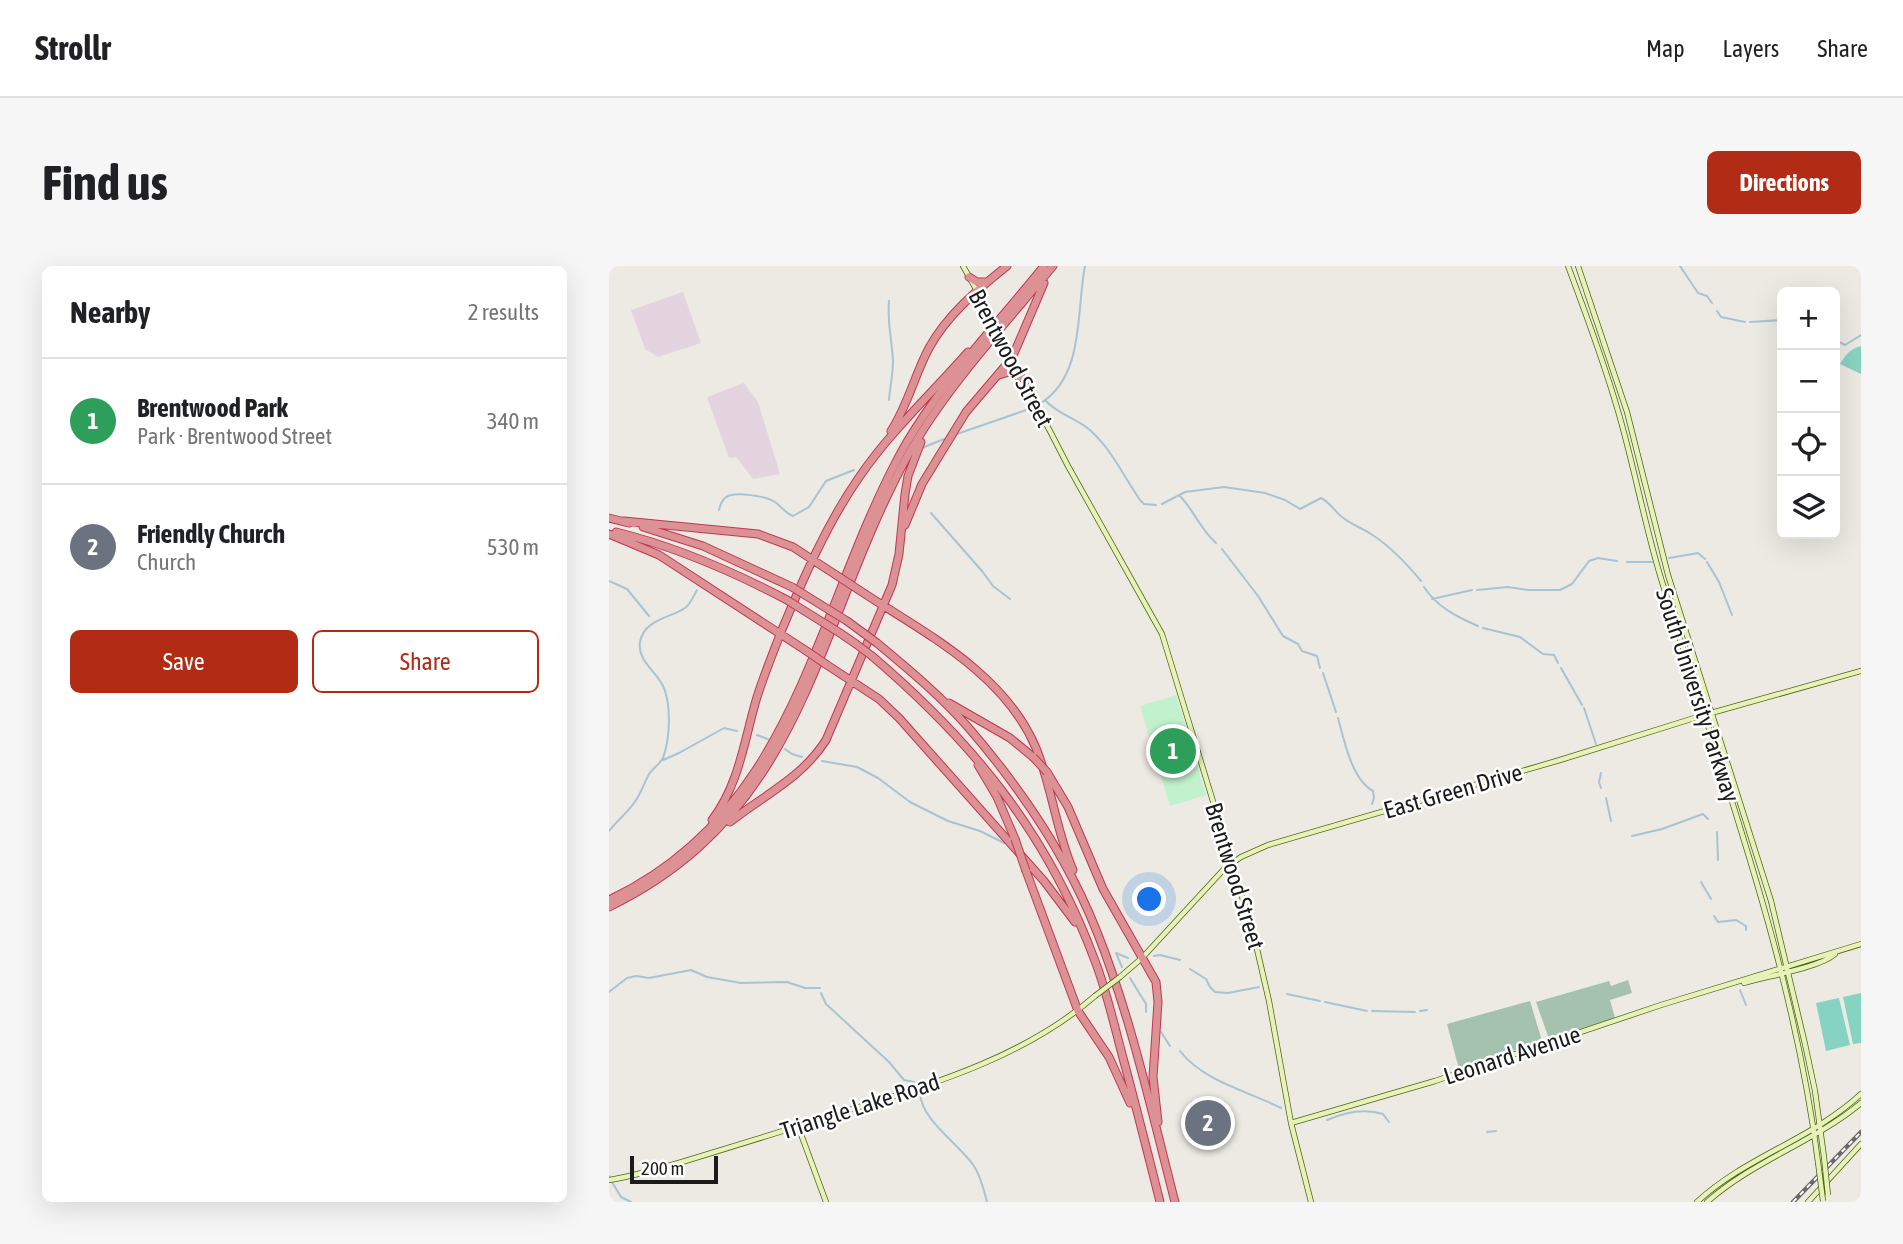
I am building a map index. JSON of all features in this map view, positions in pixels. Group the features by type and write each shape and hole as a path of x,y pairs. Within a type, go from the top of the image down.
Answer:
{"highway":[{"path":"698,839 728,796 745,748 757,697 813,559 846,498 900,416 930,346 944,326 976,292 1007,266"},
{"path":"609,900 666,866 698,839 740,794 781,730 881,493 910,436 1044,266"},
{"path":"609,907 664,876 739,815 791,780 817,756 895,576 910,510 922,484 966,412 1012,358 1037,296 1054,266"},
{"path":"707,840 747,797 788,732 894,482 909,453 938,410 1054,266"},
{"path":"969,277 978,282 987,282"},
{"path":"876,455 914,410 1000,319"},
{"path":"998,376 1009,372 1022,378"},
{"path":"900,550 908,476 938,410"},
{"path":"609,518 758,534 793,547 977,670 996,687 1019,715 1040,759 1064,848 1095,920 1096,929"},
{"path":"624,521 703,546 792,587 877,643 953,706 1010,738 1047,772 1068,807 1093,868 1157,987 1153,1077 1165,1164"},
{"path":"609,532 660,544 707,561 787,600 856,644 919,696 995,780 1038,842 1072,906 1096,963 1160,1202"},
{"path":"609,532 659,555 879,699 1049,887 1076,923 1096,963"},
{"path":"923,682 966,724 1021,794 1068,870 1096,929 1118,992 1175,1202"},
{"path":"946,723 991,784 1015,839 1078,1011 1120,1077 1133,1109 1141,1140 1147,1149"}],"main road":[{"name":"Brentwood Street","path":"963,266 1130,580 1159,628 1261,961 1291,1123 1311,1202"},
{"name":"South University Parkway","path":"1568,266 1619,412 1657,568 1756,878 1781,970 1817,1125"},
{"name":"South University Parkway","path":"1578,266 1627,412 1658,540 1758,855 1805,1044 1817,1125"},
{"name":"East Green Drive","path":"1095,996 1142,958 1232,863 1273,843 1861,671"},
{"name":"Leonard Avenue","path":"1291,1123 1436,1081 1537,1045 1732,984 1831,957 1861,944"},
{"name":"Triangle Lake Road","path":"609,1180 643,1173 771,1136 986,1063 1039,1038 1095,996"},
{"path":"1697,1202 1727,1179 1844,1109 1861,1094"},
{"path":"1707,1202 1729,1185 1818,1134 1861,1103"},
{"path":"1817,1125 1828,1195 1825,1202"},
{"path":"799,1126 826,1202"},
{"path":"1818,1134 1818,1162 1825,1202"},
{"path":"1808,1202 1861,1144"}],"shaded area":[{"path":"683,292 701,343 658,357 645,349 631,310"},
{"path":"1861,346 1861,374 1840,364 1854,349"},
{"path":"744,383 758,402 780,474 753,479 736,457 729,458 707,397"},
{"path":"1861,993 1861,1043 1853,1044 1843,997"},
{"path":"1839,998 1850,1045 1826,1051 1816,1003"}],"green space":[{"path":"1176,695 1206,795 1170,806 1140,706"},
{"path":"1628,980 1632,993 1610,1000 1615,1018 1549,1039 1536,1002 1609,981 1611,986"},
{"path":"1530,1001 1542,1041 1459,1069 1447,1024"}],"waterway":[{"path":"1041,403 1055,391 1072,359 1085,266"},
{"path":"1680,266 1698,293 1707,296 1712,303"},
{"path":"889,301 893,361 889,400"},
{"path":"1717,311 1721,317 1745,322"},
{"path":"1750,322 1777,320"},
{"path":"1840,342 1845,345 1861,335"},
{"path":"1045,400 1091,431 1112,455 1140,500 1144,504 1156,505"},
{"path":"957,434 1029,409"},
{"path":"922,448 944,439"},
{"path":"719,510 722,501 728,496 749,495 771,500 793,516 809,507 826,481 854,470"},
{"path":"1162,504 1185,492 1224,487 1265,493 1300,509 1321,498 1339,515 1385,544 1421,581"},
{"path":"1179,495 1216,543"},
{"path":"931,513 993,586 1010,599"},
{"path":"1222,549 1258,596 1283,636 1298,644 1302,651 1317,656 1320,668"},
{"path":"1669,558 1698,553 1705,559"},
{"path":"1477,590 1508,587 1560,590 1572,584 1589,561 1598,558 1617,561"},
{"path":"1627,562 1652,562"},
{"path":"1707,562 1719,582 1732,615"},
{"path":"609,581 627,589 649,616"},
{"path":"1424,587 1448,611 1478,626"},
{"path":"609,831 636,800 649,774 663,758 667,741 669,721 665,692 641,654 640,642 652,624 687,607 697,590"},
{"path":"1432,599 1472,590"},
{"path":"1483,628 1520,637 1543,654 1554,655 1558,663"},
{"path":"1561,668 1582,705"},
{"path":"1323,673 1336,712"},
{"path":"1584,708 1596,744"},
{"path":"1338,718 1354,769 1373,791 1372,804"},
{"path":"663,760 724,728 737,731"},
{"path":"757,735 770,740"},
{"path":"785,749 802,757"},
{"path":"822,761 857,767 878,778 910,802 948,821 980,831 1004,843"},
{"path":"1601,773 1601,788"},
{"path":"1606,798 1611,821"},
{"path":"1632,836 1662,829 1703,814 1708,819"},
{"path":"1717,832 1718,860"},
{"path":"1701,882 1711,899"},
{"path":"1714,916 1718,922 1736,920 1746,926 1746,930"},
{"path":"1116,953 1122,967"},
{"path":"1116,953 1128,958"},
{"path":"1154,956 1180,960"},
{"path":"1190,969 1206,979 1215,992 1228,993 1259,987"},
{"path":"609,992 627,978 649,978 691,970 707,977 741,983 787,982 805,988 820,988"},
{"path":"1130,978 1146,1004 1146,1012"},
{"path":"1740,990 1746,1005"},
{"path":"821,993 826,1004 889,1062 904,1080 914,1082"},
{"path":"1287,994 1320,1001"},
{"path":"1325,1002 1367,1011"},
{"path":"1420,1011 1427,1010"},
{"path":"1372,1011 1415,1012"},
{"path":"1161,1032 1170,1046"},
{"path":"1180,1051 1201,1071 1281,1108"},
{"path":"920,1093 927,1113 974,1166 987,1202"},
{"path":"1327,1120 1348,1113 1369,1111 1383,1114 1389,1122"},
{"path":"1487,1132 1496,1131"},
{"path":"612,1182 621,1197 631,1202"}],"railway":[{"path":"1793,1202 1861,1132"}],"place":[{"name":"Brentwood Park","path":"1173,751"},
{"name":"Friendly Church","path":"1208,1123"}]}
